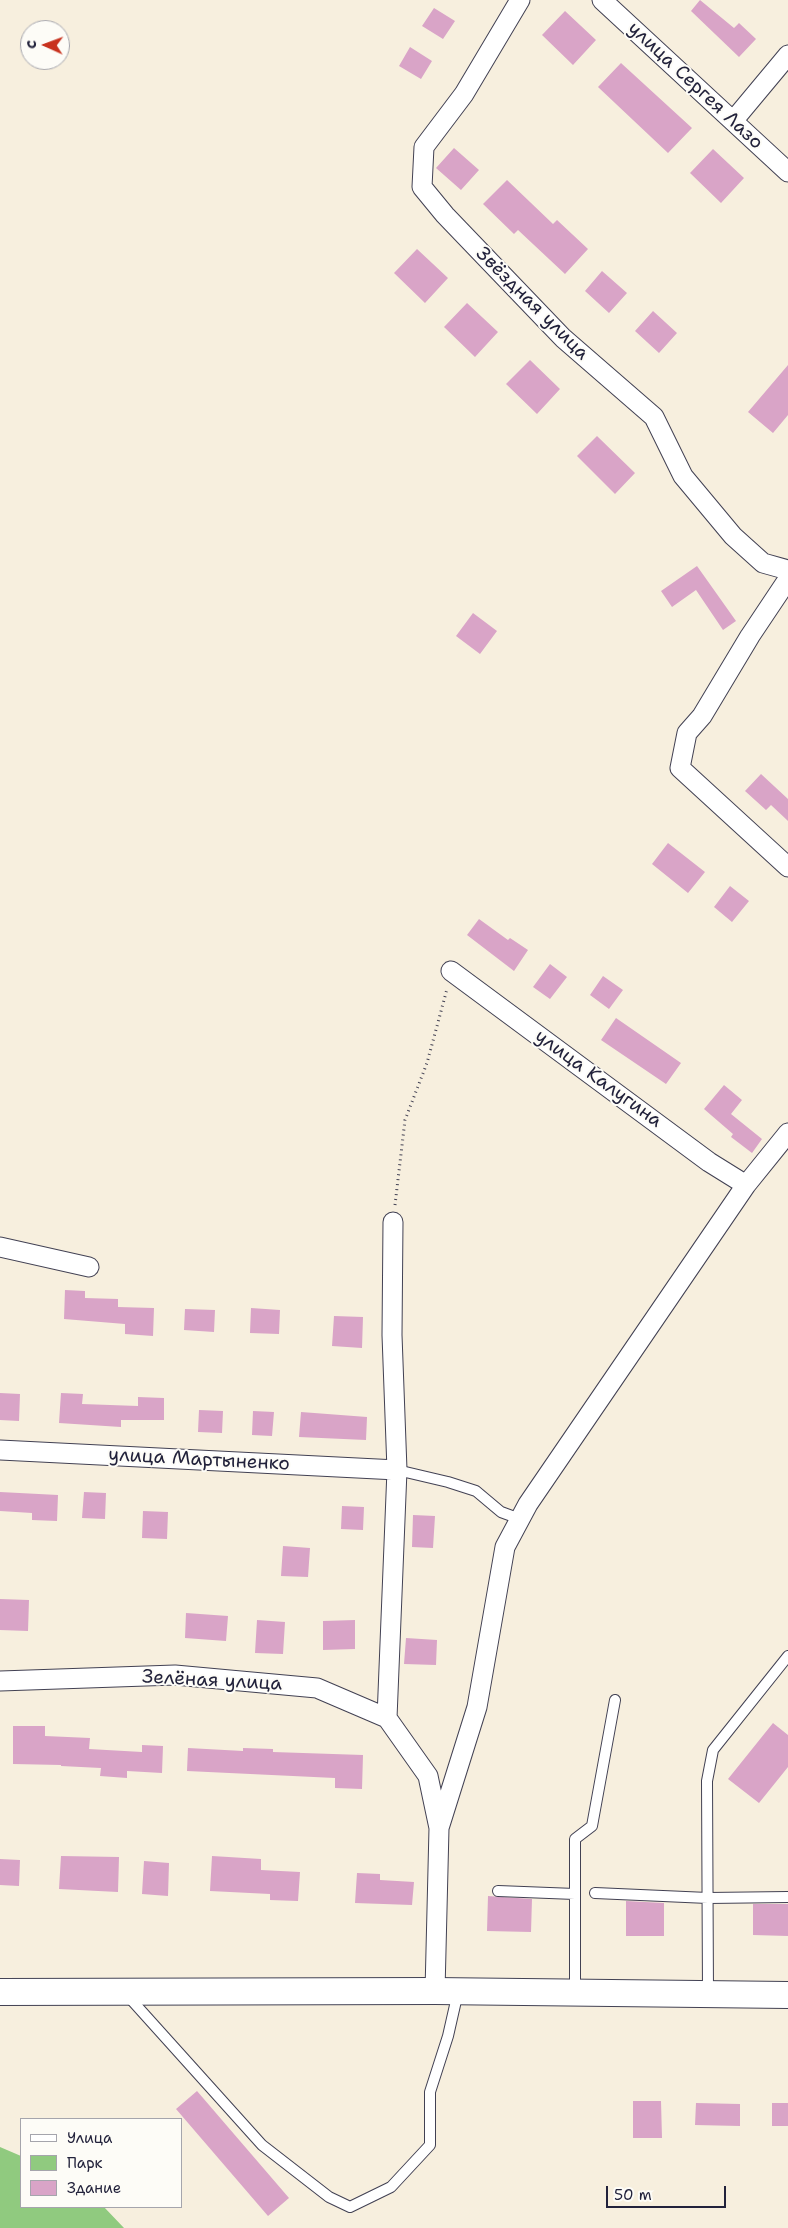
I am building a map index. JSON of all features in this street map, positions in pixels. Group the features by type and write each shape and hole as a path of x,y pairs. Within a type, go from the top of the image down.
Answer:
{"main road":[{"path":"0,1992 446,1991 788,1995"}],"street":[{"name":"Звёздная улица","path":"520,0 464,94 424,148 422,187 445,215 563,338 654,417 684,476 733,536 763,563 788,570"},
{"name":"улица Сергея Лазо","path":"602,0 788,172"},
{"path":"733,121 788,55"},
{"path":"788,578 750,636 702,716 687,733 680,768 788,867"},
{"name":"улица Калугина","path":"452,972 710,1162 746,1185"},
{"path":"439,1828 477,1707 505,1547 528,1504 746,1185 788,1133"},
{"path":"392,1222 392,1335 397,1470 387,1718 428,1776 439,1828 446,1991"},
{"path":"0,1247 89,1266"},
{"name":"улица Мартыненко","path":"0,1450 397,1470"},
{"name":"Зелёная улица","path":"0,1681 175,1675 317,1688 387,1718"}],"lane":[{"path":"397,1470 448,1482 476,1491 501,1512 520,1519"},
{"path":"708,1994 708,1781 713,1750 788,1656"},
{"path":"575,1993 575,1839 592,1826 615,1700"},
{"path":"498,1891 575,1894"},
{"path":"595,1893 708,1898 788,1897"},
{"path":"125,1992 262,2145 330,2197 350,2207 391,2187 430,2145 430,2092 448,2036 446,1991"}],"path":[{"path":"392,1222 405,1120 426,1063 452,972"}],"green space":[{"path":"0,2147 20,2156 20,2208 105,2208 124,2228 0,2228"}],"building":[{"path":"700,0 734,28 739,23 756,39 739,57 691,11"},
{"path":"434,8 455,21 443,39 422,26"},
{"path":"565,11 596,40 573,65 542,35"},
{"path":"410,47 432,61 421,79 399,66"},
{"path":"621,63 692,128 668,153 598,87"},
{"path":"454,148 479,170 461,190 436,168"},
{"path":"713,149 744,178 721,203 690,173"},
{"path":"507,180 553,224 557,220 588,249 565,274 518,230 514,234 483,204"},
{"path":"417,249 448,278 425,303 394,273"},
{"path":"602,271 627,293 609,313 585,291"},
{"path":"467,303 498,332 475,357 444,327"},
{"path":"653,311 677,333 659,353 635,331"},
{"path":"530,360 560,389 537,414 506,384"},
{"path":"788,365 788,415 773,433 748,412"},
{"path":"597,436 635,473 615,494 577,456"},
{"path":"697,566 736,621 723,630 696,590 672,607 661,591"},
{"path":"473,613 497,631 480,654 456,636"},
{"path":"761,774 788,799 788,821 771,805 766,810 745,791"},
{"path":"668,843 705,872 688,893 652,864"},
{"path":"730,886 749,901 732,922 714,907"},
{"path":"479,919 508,940 510,938 528,950 514,971 467,935"},
{"path":"550,964 567,977 550,999 533,987"},
{"path":"603,976 623,990 609,1009 590,995"},
{"path":"616,1018 681,1063 666,1084 601,1040"},
{"path":"724,1085 742,1100 731,1114 762,1139 752,1153 731,1137 733,1134 704,1109"},
{"path":"65,1290 85,1291 85,1298 118,1299 118,1307 154,1308 153,1336 125,1334 125,1324 64,1319"},
{"path":"251,1308 280,1310 279,1334 250,1333"},
{"path":"185,1309 215,1310 214,1332 184,1330"},
{"path":"334,1316 363,1317 362,1348 332,1346"},
{"path":"0,1393 20,1394 19,1421 0,1420"},
{"path":"61,1393 83,1394 82,1404 138,1406 138,1397 164,1398 164,1420 121,1420 121,1427 59,1423"},
{"path":"199,1410 223,1411 222,1433 198,1432"},
{"path":"253,1411 274,1412 272,1436 252,1435"},
{"path":"301,1412 367,1417 366,1440 299,1437"},
{"path":"0,1492 58,1495 57,1521 32,1520 32,1513 0,1511"},
{"path":"84,1492 106,1493 105,1519 82,1518"},
{"path":"342,1506 364,1507 363,1530 341,1529"},
{"path":"143,1511 168,1512 167,1539 142,1538"},
{"path":"413,1515 435,1516 433,1548 412,1547"},
{"path":"283,1546 310,1548 308,1577 281,1576"},
{"path":"0,1599 29,1600 28,1631 0,1630"},
{"path":"186,1613 228,1616 226,1641 185,1638"},
{"path":"257,1620 285,1622 283,1654 255,1653"},
{"path":"355,1620 355,1649 323,1650 323,1621"},
{"path":"406,1638 437,1640 436,1665 404,1664"},
{"path":"773,1723 788,1735 788,1767 759,1803 728,1779"},
{"path":"13,1726 45,1726 45,1736 90,1738 89,1749 142,1752 142,1745 163,1746 162,1773 127,1771 127,1778 100,1776 101,1768 13,1764"},
{"path":"188,1748 243,1751 243,1748 273,1749 273,1752 363,1755 362,1789 335,1788 335,1778 187,1771"},
{"path":"61,1856 119,1857 118,1892 59,1889"},
{"path":"212,1856 261,1859 261,1870 300,1872 298,1901 270,1900 270,1894 210,1891"},
{"path":"0,1859 20,1860 19,1886 0,1885"},
{"path":"144,1861 169,1863 168,1896 142,1894"},
{"path":"357,1873 380,1874 380,1880 414,1882 412,1905 355,1903"},
{"path":"488,1896 532,1899 531,1932 487,1931"},
{"path":"626,1901 664,1903 664,1936 626,1936"},
{"path":"753,1904 788,1904 788,1936 753,1935"},
{"path":"197,2091 289,2198 268,2216 176,2109"},
{"path":"633,2101 661,2101 662,2138 633,2138"},
{"path":"696,2103 740,2104 740,2126 695,2125"},
{"path":"772,2103 788,2103 788,2126 772,2126"}]}
